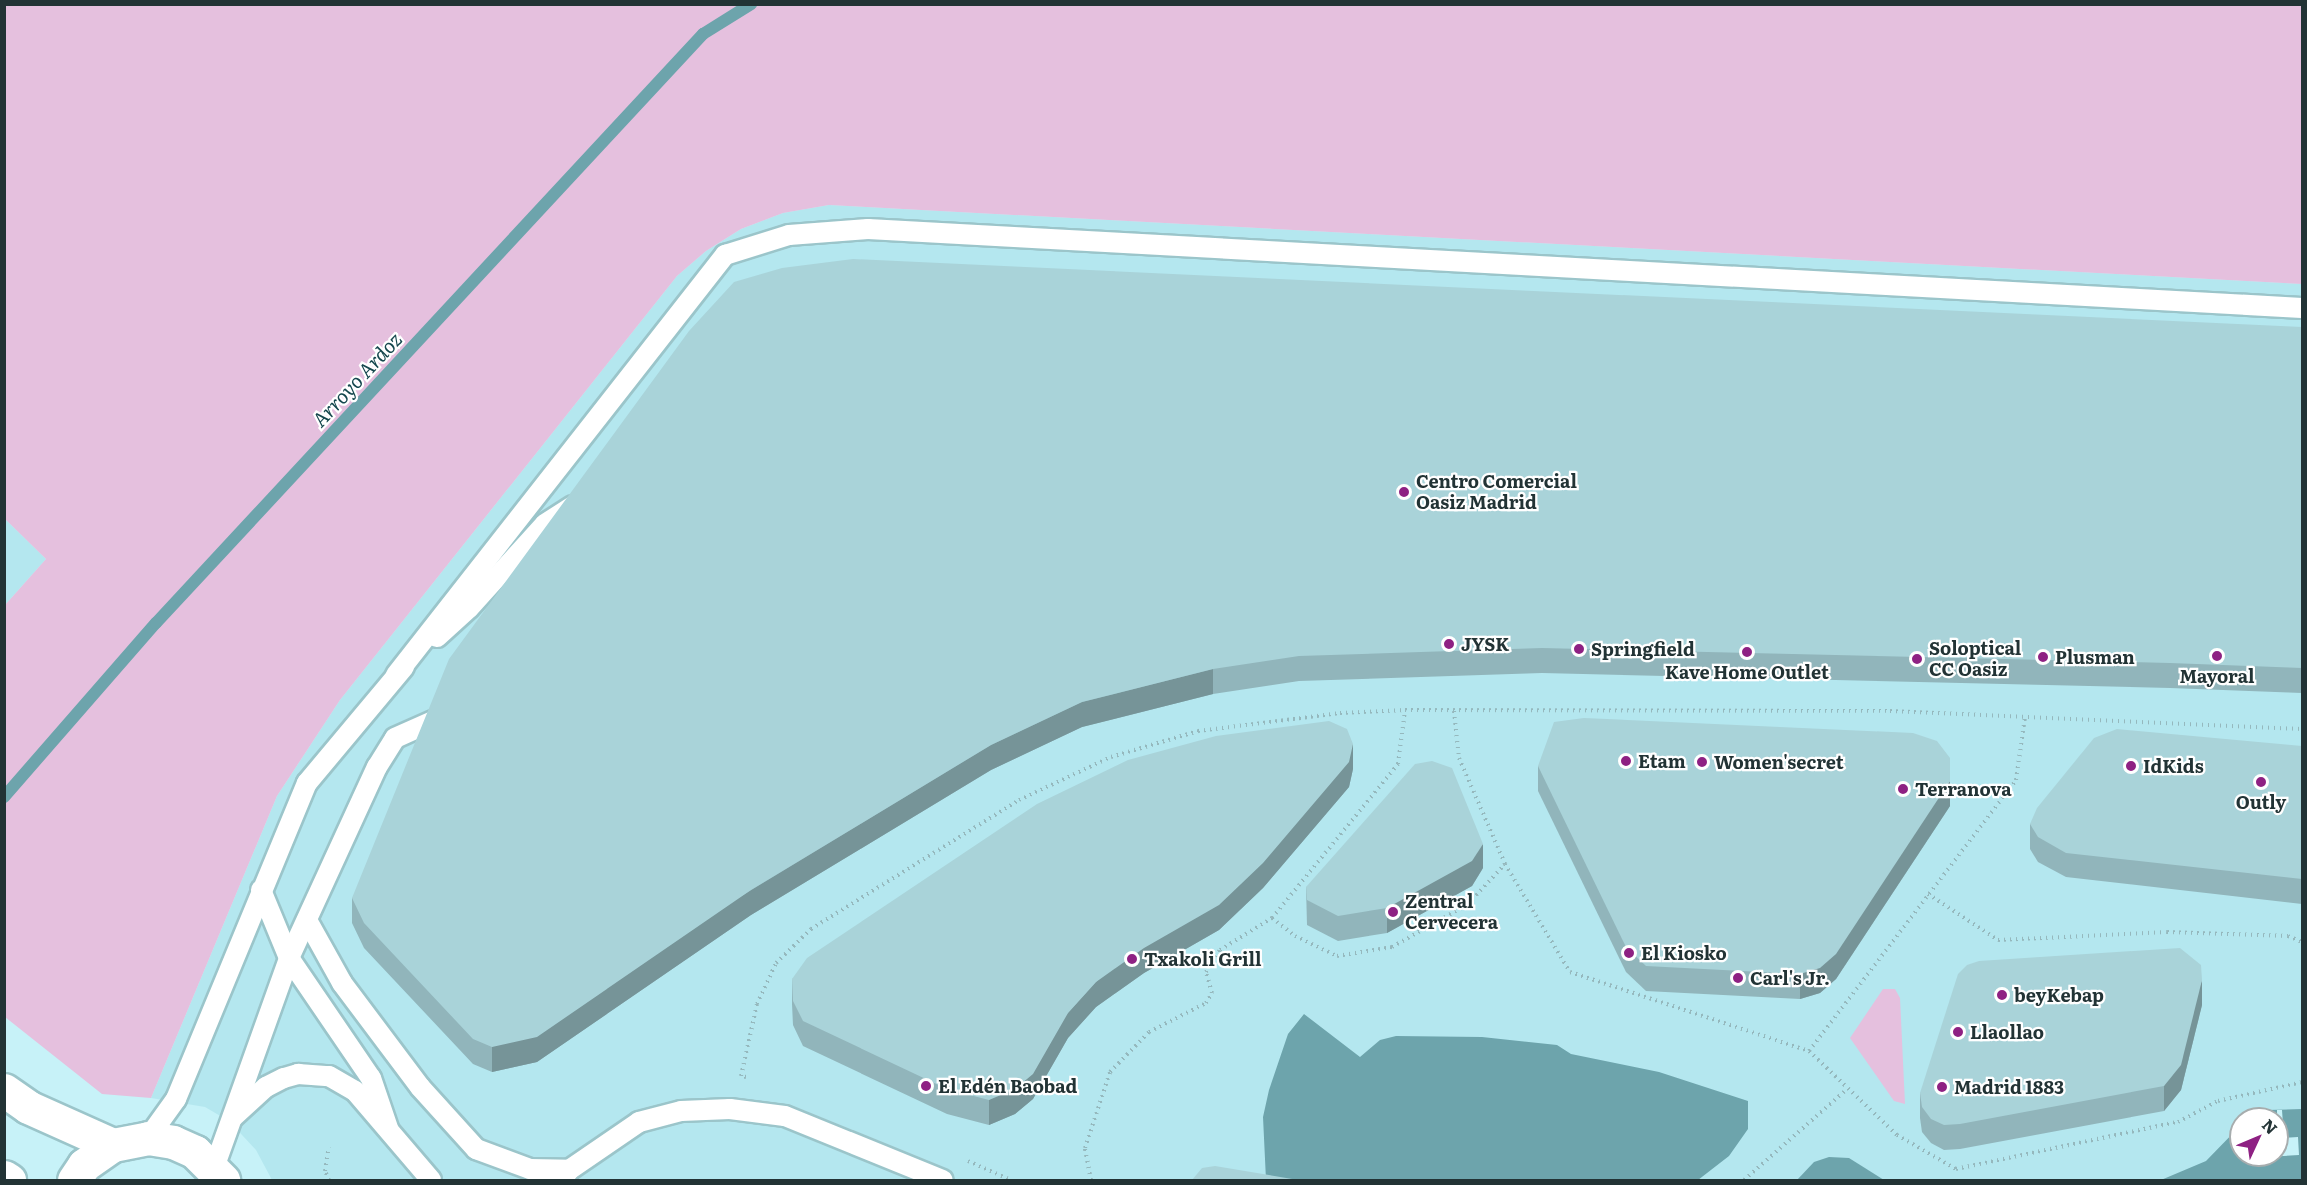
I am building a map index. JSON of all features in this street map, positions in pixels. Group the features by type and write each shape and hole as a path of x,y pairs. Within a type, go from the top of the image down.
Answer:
{"street":[{"path":"4,1090 28,1107 113,1145"},
{"path":"74,1180 84,1165 113,1145 148,1138 173,1142 195,1152 218,1174"},
{"path":"4,1177 9,1180"}],"lane":[{"path":"148,1138 177,1099 261,890 307,783 396,675 725,255 789,235 868,229 2302,308"},
{"path":"396,675 470,608 545,524 585,498"},
{"path":"218,1174 229,1121 290,958 377,767 395,738 433,721"},
{"path":"261,890 290,958 371,1078 388,1128"},
{"path":"307,920 342,983 420,1087 476,1149 530,1169 566,1175 639,1122 681,1111 730,1109 785,1116 943,1180"},
{"path":"229,1121 266,1087 298,1074 328,1076 355,1091 431,1180"}],"path":[{"path":"1091,1180 1085,1148 1110,1072 1149,1032 1206,1003 1212,993 1206,972 1220,950 1272,918 1398,764 1405,710"},
{"path":"753,1079 741,1076 757,1004 776,963 811,929 1020,800 1111,757 1198,731 1340,713 1405,710 1890,711 2302,729"},
{"path":"1454,711 1459,758 1505,864 1570,972 1809,1051 1846,1090 1897,1135 1956,1169 2178,1122 2218,1101 2302,1082"},
{"path":"1809,1051 2016,780 2025,717"},
{"path":"1272,918 1295,936 1337,956 1392,947 1468,904 1505,864"},
{"path":"1928,894 1998,940 2167,932 2288,936 2302,942"},
{"path":"1744,1180 1846,1090"},
{"path":"329,1147 325,1171 329,1180"},
{"path":"956,1156 1011,1180"}],"shaded area":[{"path":"4,5 2302,5 2302,284 829,205 783,213 741,229 706,251 677,276 340,700 277,796 151,1098 102,1094 5,1017 5,605 46,559 5,519"},
{"name":"Centro Comercial Oasiz Madrid","path":"829,205 2302,284 2302,1180 272,1180 256,1150 229,1121 205,1107 151,1098 277,796 340,700 677,276 706,251 741,229 783,213"},
{"path":"5,519 46,559 5,605"},
{"path":"1883,989 1895,989 1900,998 1905,1104 1894,1101 1850,1038"},
{"path":"1304,1014 1360,1057 1380,1040 1396,1036 1482,1037 1557,1045 1571,1054 1659,1072 1748,1101 1748,1129 1729,1156 1698,1180 1266,1180 1263,1117 1269,1090 1288,1034"},
{"path":"2289,1109 2302,1109 2302,1180 2161,1180 2206,1161 2229,1137 2229,1167 2289,1167"},
{"path":"1829,1157 1849,1158 1884,1180 1797,1180 1814,1162"}],"pier":[{"path":"2298,1137 2299,1155 2289,1156 2289,1138"}],"building":[{"path":"853,259 2302,327 2302,668 1542,648 1299,656 1213,669 1082,702 991,745 751,890 537,1037 492,1047 473,1039 364,923 352,898 449,659 689,331 734,282 782,268"},
{"path":"1584,718 1913,733 1937,741 1950,758 1950,781 1836,954 1820,968 1800,974 1646,966 1626,947 1538,766 1554,722"},
{"path":"1329,721 1347,729 1353,744 1349,762 1263,863 1219,905 1144,948 1096,982 1068,1013 1033,1074 1015,1089 989,1100 947,1089 803,1021 793,1001 792,979 807,958 1037,804 1128,760 1216,736"},
{"path":"2117,729 2302,746 2302,879 2066,853 2038,837 2030,824 2037,808 2094,738"},
{"path":"1432,761 1452,768 1483,844 1472,861 1387,908 1338,916 1307,900 1306,887 1415,764"},
{"path":"2180,948 2201,965 2202,980 2181,1065 2164,1086 1960,1124 1944,1125 1931,1119 1922,1107 1920,1093 1958,974 1967,965 1979,961"},
{"path":"1215,1166 1298,1180 1192,1180 1202,1168"}],"waterway":[{"name":"Arroyo Ardoz","path":"4,797 156,623 703,34 751,4"}],"place":[{"name":"Centro Comercial Oasiz Madrid","path":"1404,492"},
{"name":"JYSK","path":"1449,644"},
{"name":"Springfield","path":"1579,649"},
{"name":"Kave Home Outlet","path":"1747,652"},
{"name":"Mayoral","path":"2217,656"},
{"name":"Plusman","path":"2043,657"},
{"name":"Soloptical CC Oasiz","path":"1917,659"},
{"name":"Etam","path":"1626,761"},
{"name":"Women'secret","path":"1702,762"},
{"name":"IdKids","path":"2131,766"},
{"name":"Outly","path":"2261,782"},
{"name":"Terranova","path":"1903,789"},
{"name":"Zentral Cervecera","path":"1393,912"},
{"name":"El Kiosko","path":"1629,953"},
{"name":"Txakoli Grill","path":"1132,959"},
{"name":"Carl's Jr.","path":"1738,978"},
{"name":"beyKebap","path":"2002,995"},
{"name":"Llaollao","path":"1958,1032"},
{"name":"El Edén Baobad","path":"926,1086"},
{"name":"Madrid 1883","path":"1942,1087"}]}
